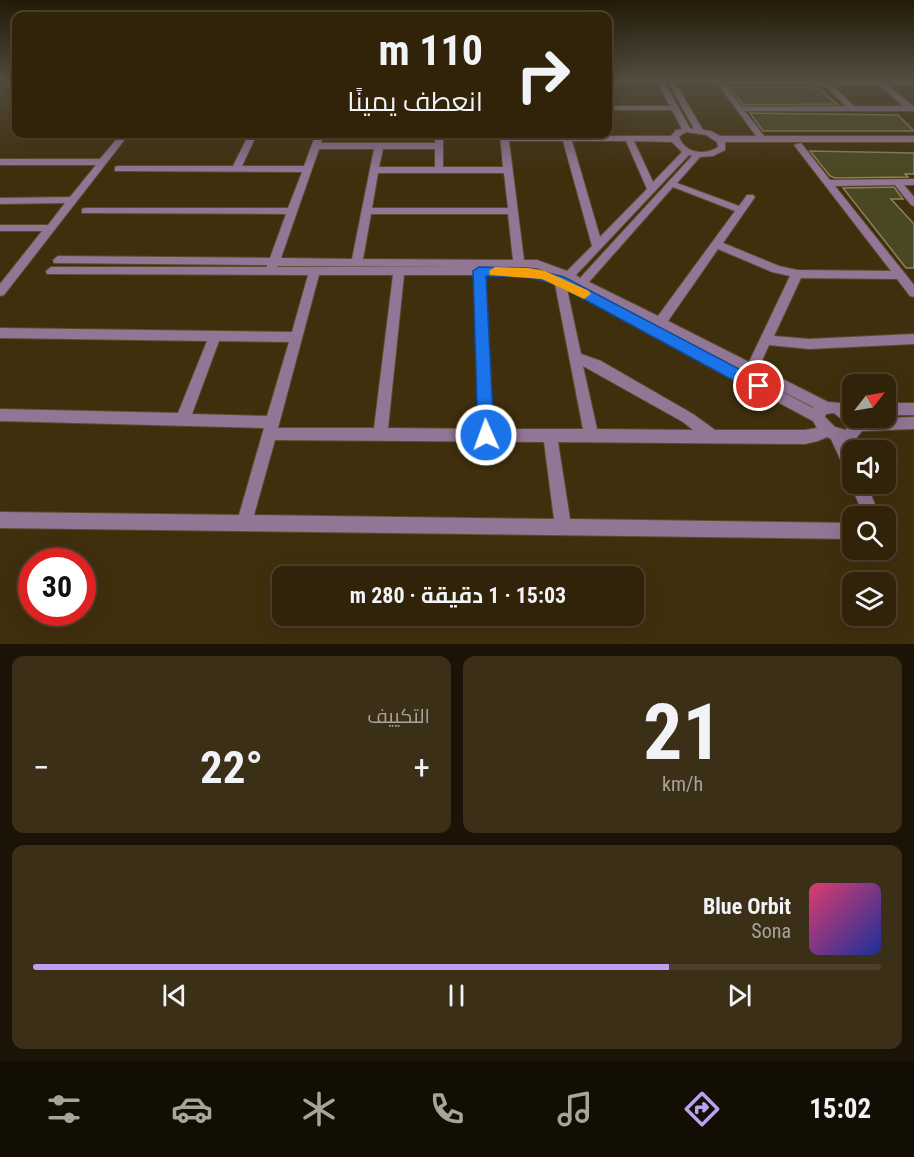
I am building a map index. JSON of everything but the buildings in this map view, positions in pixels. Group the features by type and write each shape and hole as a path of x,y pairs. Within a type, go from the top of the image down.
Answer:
{"street":[{"path":"675,110 687,130"},
{"path":"687,110 699,130"},
{"path":"739,110 762,139"},
{"path":"674,139 679,132 687,130 699,130 721,142 798,145 914,139"},
{"path":"2,287 121,138"},
{"path":"236,169 251,138"},
{"path":"273,266 319,138"},
{"path":"439,138 439,170"},
{"path":"504,138 519,262"},
{"path":"597,246 567,138 674,139"},
{"path":"629,139 651,188"},
{"path":"674,139 680,147 693,153 714,154 720,151 721,142"},
{"path":"721,142 762,139 914,145"},
{"path":"798,145 914,292"},
{"path":"316,146 439,146"},
{"path":"357,262 379,146"},
{"path":"564,278 651,188 693,153"},
{"path":"582,283 670,183 693,153"},
{"path":"0,162 101,162"},
{"path":"118,169 307,169"},
{"path":"374,170 508,170"},
{"path":"897,182 914,202"},
{"path":"670,183 740,210"},
{"path":"828,183 914,183"},
{"path":"661,322 750,197"},
{"path":"0,201 71,200"},
{"path":"85,211 292,211"},
{"path":"367,211 513,212"},
{"path":"0,228 50,228"},
{"path":"716,244 776,269 797,274 900,275"},
{"path":"54,265 273,266 357,262 519,262 546,266 564,278 821,412 842,410"},
{"path":"273,266 315,271 528,272 582,283 752,369 821,412 842,451"},
{"path":"244,524 315,271"},
{"path":"479,271 486,435"},
{"path":"380,435 399,272"},
{"path":"752,369 797,274"},
{"path":"564,278 575,357 591,436"},
{"path":"0,333 297,337"},
{"path":"183,420 215,336"},
{"path":"765,340 810,344 914,339"},
{"path":"575,357 596,365 678,412 712,436"},
{"path":"896,409 914,409"},
{"path":"0,415 183,420 380,435 812,436 831,432 849,436 855,428"},
{"path":"896,424 914,423"},
{"path":"550,435 563,528"},
{"path":"0,520 842,531"}],"slow traffic":[{"path":"495,271 545,275 584,294"}],"route":[{"path":"486,435 479,271 528,272 560,281 759,386"}]}
